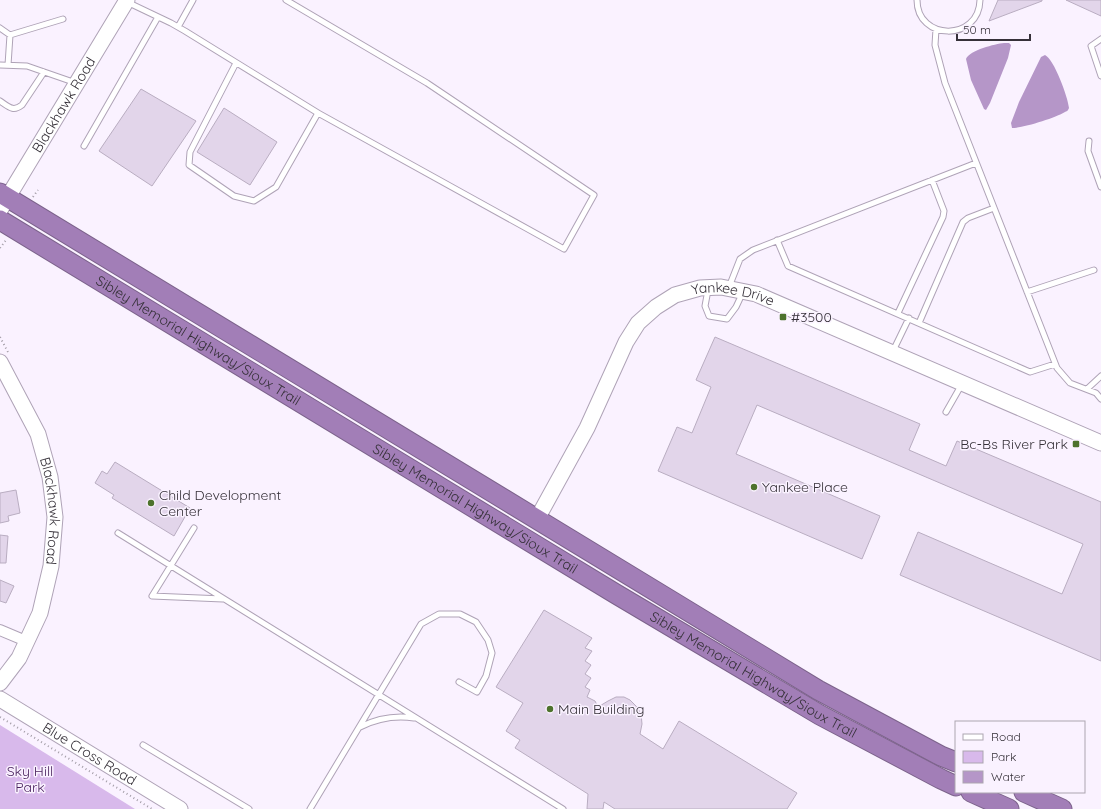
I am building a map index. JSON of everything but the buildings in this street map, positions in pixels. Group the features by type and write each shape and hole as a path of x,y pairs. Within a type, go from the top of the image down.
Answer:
{"highway":[{"name":"Sibley Memorial Highway/Sioux Trail","path":"2,201 537,520 818,690 941,756 955,762"},
{"name":"Sibley Memorial Highway/Sioux Trail","path":"0,220 602,586 800,703 955,785"},
{"path":"973,793 1010,809"},
{"path":"1026,793 1062,809"}],"street":[{"name":"Blackhawk Road","path":"2,201 127,1"},
{"name":"Yankee Drive","path":"537,520 587,428 626,342 638,323 656,307 676,295 700,288 721,287 756,294 1101,443"},
{"name":"Blackhawk Road","path":"0,362 38,434 50,477 55,517 51,566 40,613 19,658 0,683"},
{"path":"0,630 26,641"},
{"name":"Blue Cross Road","path":"0,699 174,808"}],"lane":[{"path":"178,27 193,0"},
{"path":"127,1 178,27 318,113 564,250 594,195 427,83 286,0"},
{"path":"917,0 917,5 921,16 930,26 943,32 956,31 968,26 976,16 980,6 980,0"},
{"path":"84,146 158,17"},
{"path":"10,35 64,19"},
{"path":"0,28 10,35"},
{"path":"936,29 935,45 945,83 1055,364 1070,383 1096,393 1101,399"},
{"path":"8,65 10,35"},
{"path":"1101,39 1091,46 1101,76"},
{"path":"236,63 190,152 189,165 234,196 254,201 276,187 318,113"},
{"path":"0,65 27,66 77,83"},
{"path":"0,101 12,109 18,108 22,105 44,72"},
{"path":"1089,141 1088,151 1101,187"},
{"path":"708,287 706,306 709,316 727,319 736,307 736,290 740,259 753,250 976,163"},
{"path":"898,313 943,217 944,211 932,180"},
{"path":"919,323 963,222 968,218 994,208"},
{"path":"777,240 788,266 1030,372 1055,364"},
{"path":"1027,292 1094,270"},
{"path":"892,353 909,318"},
{"path":"1087,389 1101,376"},
{"path":"946,412 962,383"},
{"path":"194,528 152,596 224,599"},
{"path":"118,533 564,809"},
{"path":"310,809 420,624 439,614 460,614 476,622 488,640 492,653 486,676 477,692 459,682"},
{"path":"359,728 374,720 390,717 416,718"},
{"path":"143,745 249,809"}],"path":[{"path":"0,717 152,809"}],"green space":[{"name":"Sky Hill Park","path":"0,725 135,809 0,809"}],"water":[{"path":"1009,43 1011,45 1008,58 986,110 984,109 971,80 966,59 977,50"},
{"path":"1045,55 1049,58 1056,71 1063,87 1069,108 1067,111 1047,120 1012,128 1011,123 1019,102 1041,57"}],"place":[{"name":"#3500","path":"783,317"},
{"name":"Bc-Bs River Park","path":"1076,444"},
{"name":"Yankee Place","path":"754,487"},
{"name":"Child Development Center","path":"151,503"},
{"name":"Main Building","path":"550,709"}]}
